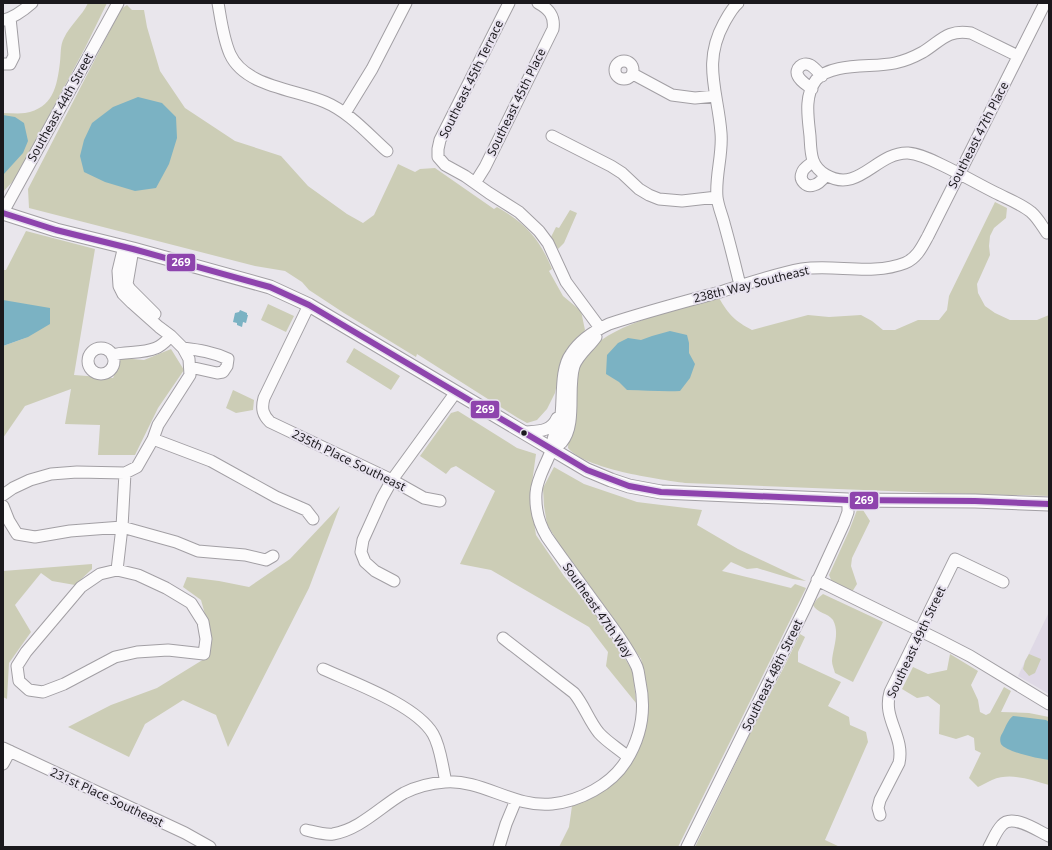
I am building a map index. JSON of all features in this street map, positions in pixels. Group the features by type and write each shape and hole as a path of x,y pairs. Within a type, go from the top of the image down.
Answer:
{"main road":[{"path":"3,212 56,230 129,247 270,287 309,305 587,470 617,482 645,490 712,495 848,500 975,501 1049,504"}],"street":[{"path":"3,64 10,64 13,61 14,56 8,46 7,19 23,11 32,3"},
{"name":"Southeast 44th Street","path":"3,212 118,3"},
{"path":"218,3 222,28 230,54 237,65 244,72 252,78 325,102 345,114 387,151"},
{"path":"345,114 372,69 406,3"},
{"name":"Southeast 45th Terrace","path":"475,183 445,165 438,157 438,149 440,140 509,3"},
{"name":"Southeast 45th Place","path":"475,183 485,167 552,29 554,19 548,9 538,3"},
{"name":"Southeast 47th Place","path":"905,263 920,251 1045,3"},
{"path":"735,4 721,28 713,53 712,68 722,136 718,169 717,197 740,286"},
{"path":"1018,56 964,31 956,32 940,38 921,53 896,63 881,66 840,68 817,81 808,100 811,153 819,169 836,180 845,181 863,174 886,158 898,154 909,153 918,155 931,160 1030,211 1047,233"},
{"path":"804,64 809,64 817,81 798,77 797,72 799,67 804,64"},
{"path":"633,74 672,95 695,98 715,96"},
{"path":"552,136 611,166 622,173 639,189 659,199 682,201 717,197"},
{"path":"819,169 813,186 803,182 801,177 802,171 819,169"},
{"path":"475,183 519,212 539,231 548,243 566,282 600,328 596,338 578,358 574,366 568,428 562,442 552,450"},
{"path":"3,495 12,488 30,480 51,474 77,472 101,474 125,473 137,467 153,439 158,425 190,375 189,359 183,348 171,336 164,323 130,289 127,284 129,247"},
{"name":"238th Way Southeast","path":"552,450 553,437 560,424 566,362 570,354 590,334 600,328 621,320 802,269 877,268 905,263"},
{"name":"235th Place Southeast","path":"309,305 264,398 262,411 266,418 270,422 392,480 424,498 440,501"},
{"path":"112,355 157,348 171,336"},
{"path":"183,348 200,350 228,359 227,366 223,372 216,373 190,367"},
{"path":"394,581 375,571 364,560 361,552 363,540 392,480 456,392"},
{"name":"238th Way Southeast","path":"525,432 546,430 552,427 557,421 562,407"},
{"path":"153,439 211,461 276,497 306,510 313,519"},
{"name":"Southeast 47th Way","path":"306,830 332,834 344,831 373,815 404,793 429,784 446,782 459,782 472,785 516,800 538,804 552,804 570,801 586,794 613,776 621,768 639,734 642,722 642,690 638,669 626,646 551,544 542,529 536,504 536,492 544,466 552,450"},
{"path":"117,570 122,526 125,473"},
{"name":"Southeast 48th Street","path":"687,847 818,580 844,523 848,512 848,500"},
{"path":"3,506 9,521 17,534 35,537 70,531 122,526 176,542 198,551 245,555 266,560 274,556"},
{"name":"Southeast 49th Street","path":"880,815 878,808 880,800 899,763 901,756 899,742 888,709 890,692 955,559 1003,582"},
{"path":"117,570 138,575 166,588 191,603 203,622 206,639 204,654 168,650 137,652 115,657 64,684 43,692 29,690 19,681 18,666 26,652 81,587 100,574 117,570"},
{"path":"818,580 970,656 1049,704"},
{"path":"503,638 574,693 580,699 591,722 600,734 628,757"},
{"path":"323,669 390,699 413,713 422,721 436,740 446,782"},
{"path":"3,764 6,750"},
{"name":"231st Place Southeast","path":"6,750 185,833 210,847"},
{"path":"499,847 506,824 516,800"},
{"path":"989,847 1001,825 1009,820 1023,823 1049,836"}],"shaded area":[{"path":"1049,612 1049,694 1018,676"}],"green space":[{"path":"88,3 107,3 85,48 15,179 3,192 3,113 25,113 42,106 48,101 55,88 57,80 63,41 69,29 83,12"},
{"path":"127,5 132,10 144,10 147,27 160,71 185,108 235,141 281,156 308,186 347,214 363,223 374,215 398,164 415,172 420,169 435,168 494,209 497,207 524,226 537,240 552,269 549,271 563,296 581,311 585,330 560,369 555,393 547,409 537,420 527,423 518,418 417,354 416,357 344,313 309,290 302,282 285,271 255,266 29,208 28,189 121,9"},
{"path":"995,202 1007,208 1006,218 994,228 990,236 990,255 977,284 978,293 985,306 995,313 1010,320 1037,320 1049,315 1049,496 685,483 640,476 605,467 590,462 568,448 572,398 579,369 591,349 608,336 623,328 655,316 719,298 733,317 741,324 752,330 808,315 829,317 861,315 872,321 883,330 895,330 918,320 939,320 947,310 949,296"},
{"path":"570,210 577,213 564,243 558,249 551,237 556,227 559,228"},
{"path":"26,231 95,249 74,375 113,378 121,358 144,360 171,349 184,370 158,408 135,455 98,455 100,425 65,424 71,389 25,406 3,438 3,346 28,337 3,345 3,270 6,270"},
{"path":"268,304 294,316 286,332 261,320"},
{"path":"354,348 400,376 391,390 346,362"},
{"path":"233,390 254,400 253,410 236,413 226,408"},
{"path":"458,411 517,448 536,454 530,497 536,535 564,576 596,615 633,671 636,703 606,666 608,652 589,627 491,570 460,564 495,491 456,466 451,468 446,474 420,456 451,413"},
{"path":"554,467 584,484 637,502 702,510 697,525 738,549 806,581 793,579 757,568 747,569 731,562 722,571 791,588 795,584 806,588 678,847 559,847 569,827 572,806 596,796 624,772 643,740 648,710 647,687 641,659 612,616 559,544 547,524 543,488"},
{"path":"340,506 309,588 228,747 216,715 183,700 145,724 129,757 68,727 111,705 157,688 209,656 208,625 201,600 183,587 187,577 249,587 290,559"},
{"path":"857,510 863,510 870,521 852,558 851,566 857,584 852,592 832,582 829,575"},
{"path":"92,564 92,569 75,585 52,581 41,573 15,605 31,632 9,663 7,699 3,697 3,571"},
{"path":"823,594 883,622 853,682 835,673 832,661 836,635 835,625 831,618 817,610 813,605"},
{"path":"800,634 805,637 798,652 798,662 841,682 828,706 849,717 850,725 866,732 868,742 825,840 840,847 695,847 761,711"},
{"path":"950,654 978,671 971,685 978,700 980,712 986,715 990,713 1004,687 1011,691 1001,712 1029,713 1049,717 1049,785 1028,779 1006,777 992,780 978,787 969,778 981,753 975,750 974,738 968,735 956,739 939,734 940,705 928,696 917,698 902,689 913,667 928,674 947,670"},
{"path":"1029,654 1041,659 1035,673 1029,676 1023,669"}],"water":[{"path":"138,97 162,103 176,117 177,138 169,164 156,188 135,191 105,182 84,172 80,156 84,140 92,123 113,107"},
{"path":"3,115 15,117 24,123 28,141 23,153 3,175"},
{"path":"3,300 50,308 50,324 28,337 3,346"},
{"path":"240,310 248,315 246,323 243,322 242,327 233,322 235,313 239,312"},
{"path":"670,331 687,335 689,353 695,364 690,378 680,391 627,390 619,382 606,374 607,355 618,343 628,338 641,340"},
{"path":"1013,716 1046,720 1049,722 1049,760 1031,757 1009,750 1001,744 1001,736 1008,721"}],"transit line":[{"name":"269","path":"3,213 56,230 133,249 270,287 309,305 587,470 629,486 661,492 848,500 975,501 1049,504"}]}
